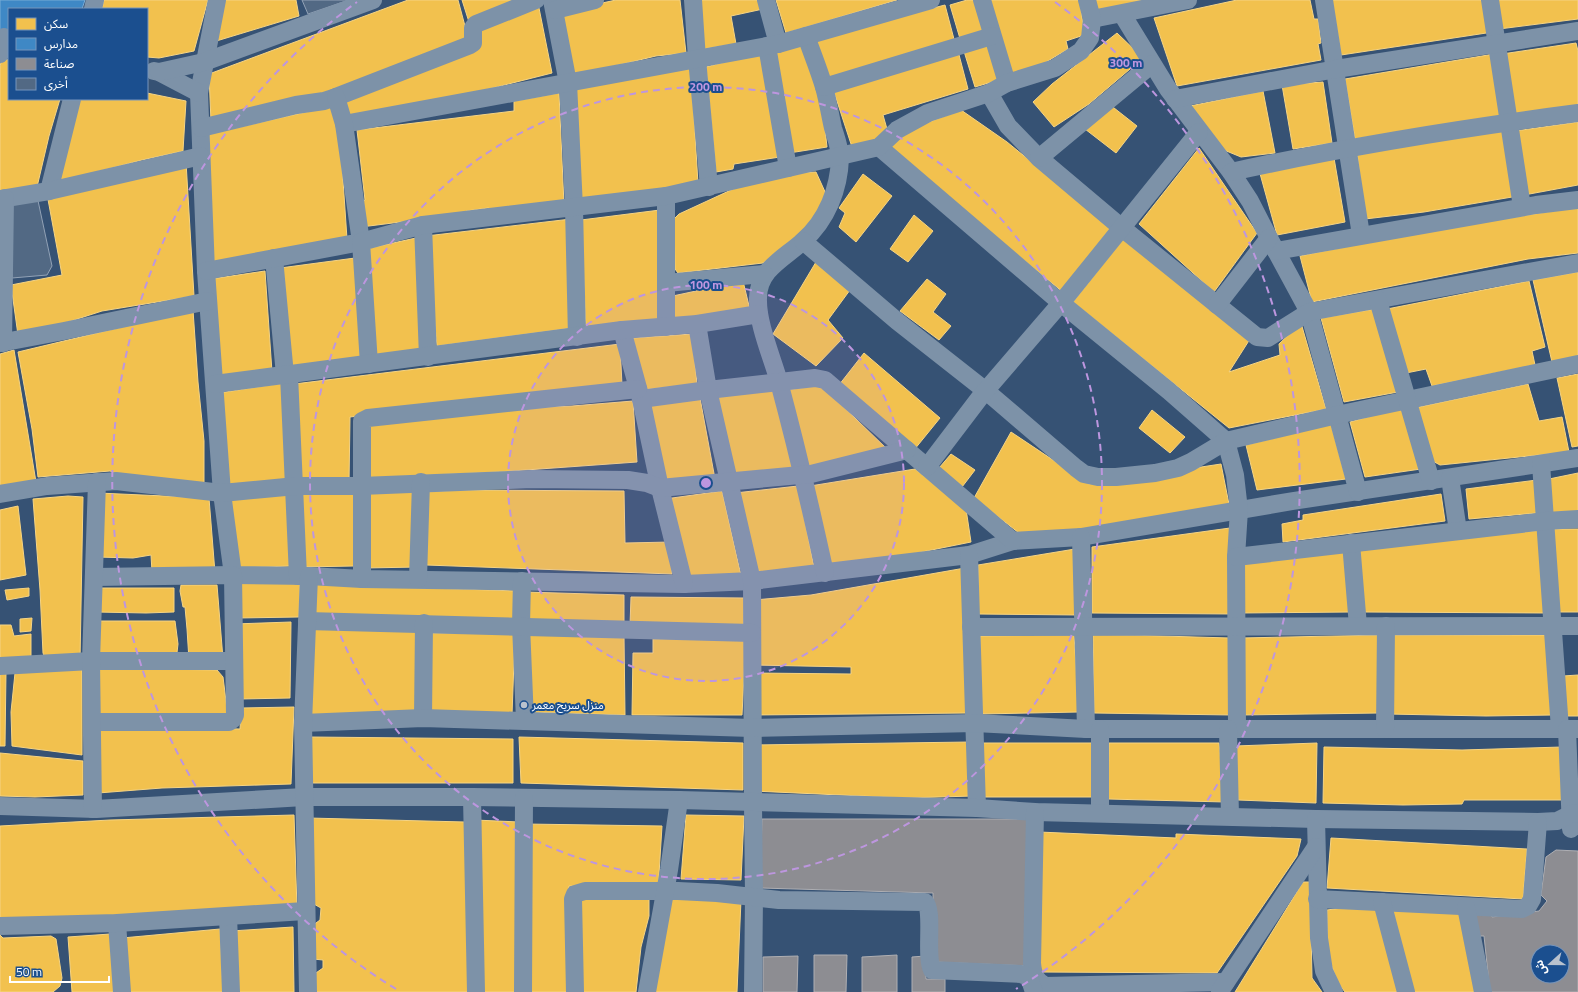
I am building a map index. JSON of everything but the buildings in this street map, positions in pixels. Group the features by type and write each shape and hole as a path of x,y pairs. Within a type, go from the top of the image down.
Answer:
{"street":[{"path":"92,722 229,722 235,715 233,575 222,493 208,301 199,93 204,62 218,0"},
{"path":"153,71 204,62 373,0"},
{"path":"201,128 336,97 470,45 473,42 473,28 476,24 536,0"},
{"path":"577,337 574,208 568,83 553,5 595,0"},
{"path":"693,0 709,187"},
{"path":"766,0 788,168"},
{"path":"344,124 772,45 931,0"},
{"path":"982,0 1006,83"},
{"path":"206,271 361,242 423,225 666,196 878,147 897,130 928,113 989,93 1006,83 1055,68 1081,51 1090,38 1092,19 1087,0"},
{"path":"1092,19 1188,0"},
{"path":"1324,0 1361,235"},
{"path":"1490,0 1498,43 1522,207"},
{"path":"1122,14 1175,99 1231,172 1250,201 1272,245 1309,312 1358,492"},
{"path":"1175,99 1336,69 1578,31"},
{"path":"806,36 824,87 840,156 838,181 829,205 817,227 764,274 759,288 758,298 759,314 779,381 803,475 825,573"},
{"path":"824,87 992,36"},
{"path":"1039,158 1152,64"},
{"path":"153,71 199,93"},
{"path":"989,93 1008,126 1039,158 1122,228 1257,337 1264,339 1274,335 1309,312 1578,263"},
{"path":"336,97 344,124 361,242 369,364"},
{"path":"49,191 72,100"},
{"path":"1231,172 1286,160 1509,122 1578,113"},
{"path":"927,467 986,391 1061,303 1199,132"},
{"path":"878,147 1061,303 1169,391 1226,441 1235,475 1239,510 1236,557 1237,626 1232,729 1230,816"},
{"path":"201,156 49,191 3,199 2,343 208,301"},
{"path":"666,196 666,327"},
{"path":"1217,305 1272,245 1361,235 1522,207 1578,200"},
{"path":"423,225 428,357"},
{"path":"803,241 897,321 986,391 1076,468 1084,474 1090,475 1116,477 1155,473 1178,468 1226,441 1337,415 1578,364"},
{"path":"274,258 287,375 307,621 303,723 308,992"},
{"path":"666,283 764,274"},
{"path":"1378,300 1406,400 1431,481"},
{"path":"215,384 428,357 622,330 697,324 759,314"},
{"path":"697,324 708,390 752,580 752,803 754,897 753,992"},
{"path":"622,330 639,394 660,488 684,584"},
{"path":"362,579 362,422 368,418 639,394 708,390 814,378 825,380 1013,541"},
{"path":"0,494 47,486 116,481 222,493 295,486 361,486 421,482 532,479 628,480 660,488 803,475 907,450"},
{"path":"94,577 233,575 304,576 362,579 684,584 752,580 825,573 969,555 1013,541 1081,537 1239,510 1578,458"},
{"path":"0,806 93,809 304,797 472,797 679,800 977,808 1035,812 1538,822 1571,821 1568,729 1553,626 1541,464"},
{"path":"1450,478 1458,531"},
{"path":"93,809 91,661 97,482"},
{"path":"418,579 421,482"},
{"path":"1236,557 1546,521 1578,519"},
{"path":"1081,537 1084,626 1100,813"},
{"path":"1351,543 1358,626"},
{"path":"969,555 977,808"},
{"path":"522,581 521,626 525,721"},
{"path":"307,621 752,632"},
{"path":"423,718 424,623"},
{"path":"1385,729 1386,626"},
{"path":"971,627 1578,626"},
{"path":"0,666 91,661 234,661"},
{"path":"303,723 423,718 752,728 974,723 1093,729 1568,729"},
{"path":"472,797 476,992"},
{"path":"523,992 524,798"},
{"path":"647,992 666,891 679,800"},
{"path":"1035,812 1032,963 1033,974 1039,982 1045,986 1223,987 1316,847"},
{"path":"1316,818 1319,938 1324,971 1334,992"},
{"path":"1317,899 1522,909 1528,906 1532,899 1538,822"},
{"path":"575,992 573,907 575,894 585,891 666,891 717,893 779,900 925,902 929,908 928,947 932,970 1021,974 1029,977 1034,992"},
{"path":"1382,902 1406,992"},
{"path":"1466,907 1482,992"},
{"path":"0,926 117,923 306,911"},
{"path":"228,916 231,992"},
{"path":"117,923 122,992"}],"place":[{"name":"منزل سريح معمر","path":"524,705"}]}
